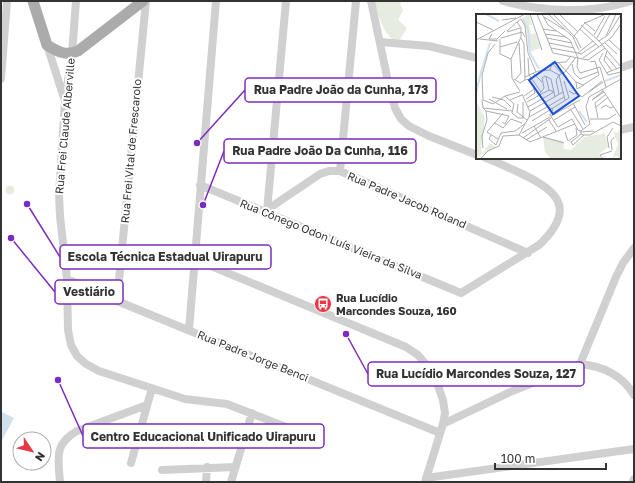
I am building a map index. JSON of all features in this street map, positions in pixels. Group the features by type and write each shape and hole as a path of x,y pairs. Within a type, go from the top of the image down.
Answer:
{"main road":[{"path":"33,1 47,45 65,54 72,54 84,47 144,1"}],"street":[{"path":"1,77 7,1"},
{"name":"Rua Frei Claude Alberville","path":"76,1 72,54 65,101 59,194 67,279 68,330 71,345 77,356 86,364 99,371 185,399 227,404 314,438"},
{"name":"Rua Frei Vital de Frescarolo","path":"117,301 144,1"},
{"path":"189,330 216,1"},
{"path":"267,211 286,1"},
{"path":"340,171 356,1"},
{"path":"371,1 388,86 395,108 401,120 409,126 429,136 476,155"},
{"path":"503,1 536,4 562,10 598,4 617,6 631,1"},
{"path":"380,42 429,46 476,58"},
{"path":"47,45 65,101"},
{"path":"621,68 634,63"},
{"path":"621,130 634,127"},
{"path":"499,160 537,181 551,191 558,200 560,214 557,224 550,235 528,252"},
{"name":"Rua Padre Jacob Roland","path":"267,211 320,174 329,171 340,171 528,252"},
{"name":"Rua Cônego Odon Luís Vieira da Silva","path":"200,185 267,211 461,293 528,252"},
{"path":"580,364 616,277 623,263 634,248"},
{"path":"194,259 406,347 418,355 429,368 437,383 443,400 445,413 426,480 634,449"},
{"name":"Rua Padre Jorge Benci","path":"67,279 117,301 440,433"},
{"path":"443,424 510,392 580,364 592,365 614,374 629,387 634,395"},
{"path":"131,463 152,388"},
{"path":"60,482 58,454 60,446 68,436 77,430 147,405"},
{"path":"231,482 252,413"},
{"path":"206,482 207,467"},
{"path":"162,470 235,467"}],"shaded area":[{"path":"374,1 402,1 400,4 403,10 398,20 407,28 399,41 391,38 384,29"},
{"path":"10,185 15,190 10,195 5,190"}],"water":[{"path":"2,412 14,418 1,442 1,414"}],"place":[{"name":"Rua Padre João da Cunha, 173","path":"197,143"},
{"name":"Escola Técnica Estadual Uirapuru","path":"27,204"},
{"name":"Rua Padre João Da Cunha, 116","path":"203,205"},
{"name":"Vestiário","path":"11,238"},
{"name":"Rua Lucídio Marcondes Souza, 160","path":"323,304"},
{"name":"Rua Lucídio Marcondes Souza, 127","path":"346,334"},
{"name":"Centro Educacional Unificado Uirapuru","path":"58,380"}]}
